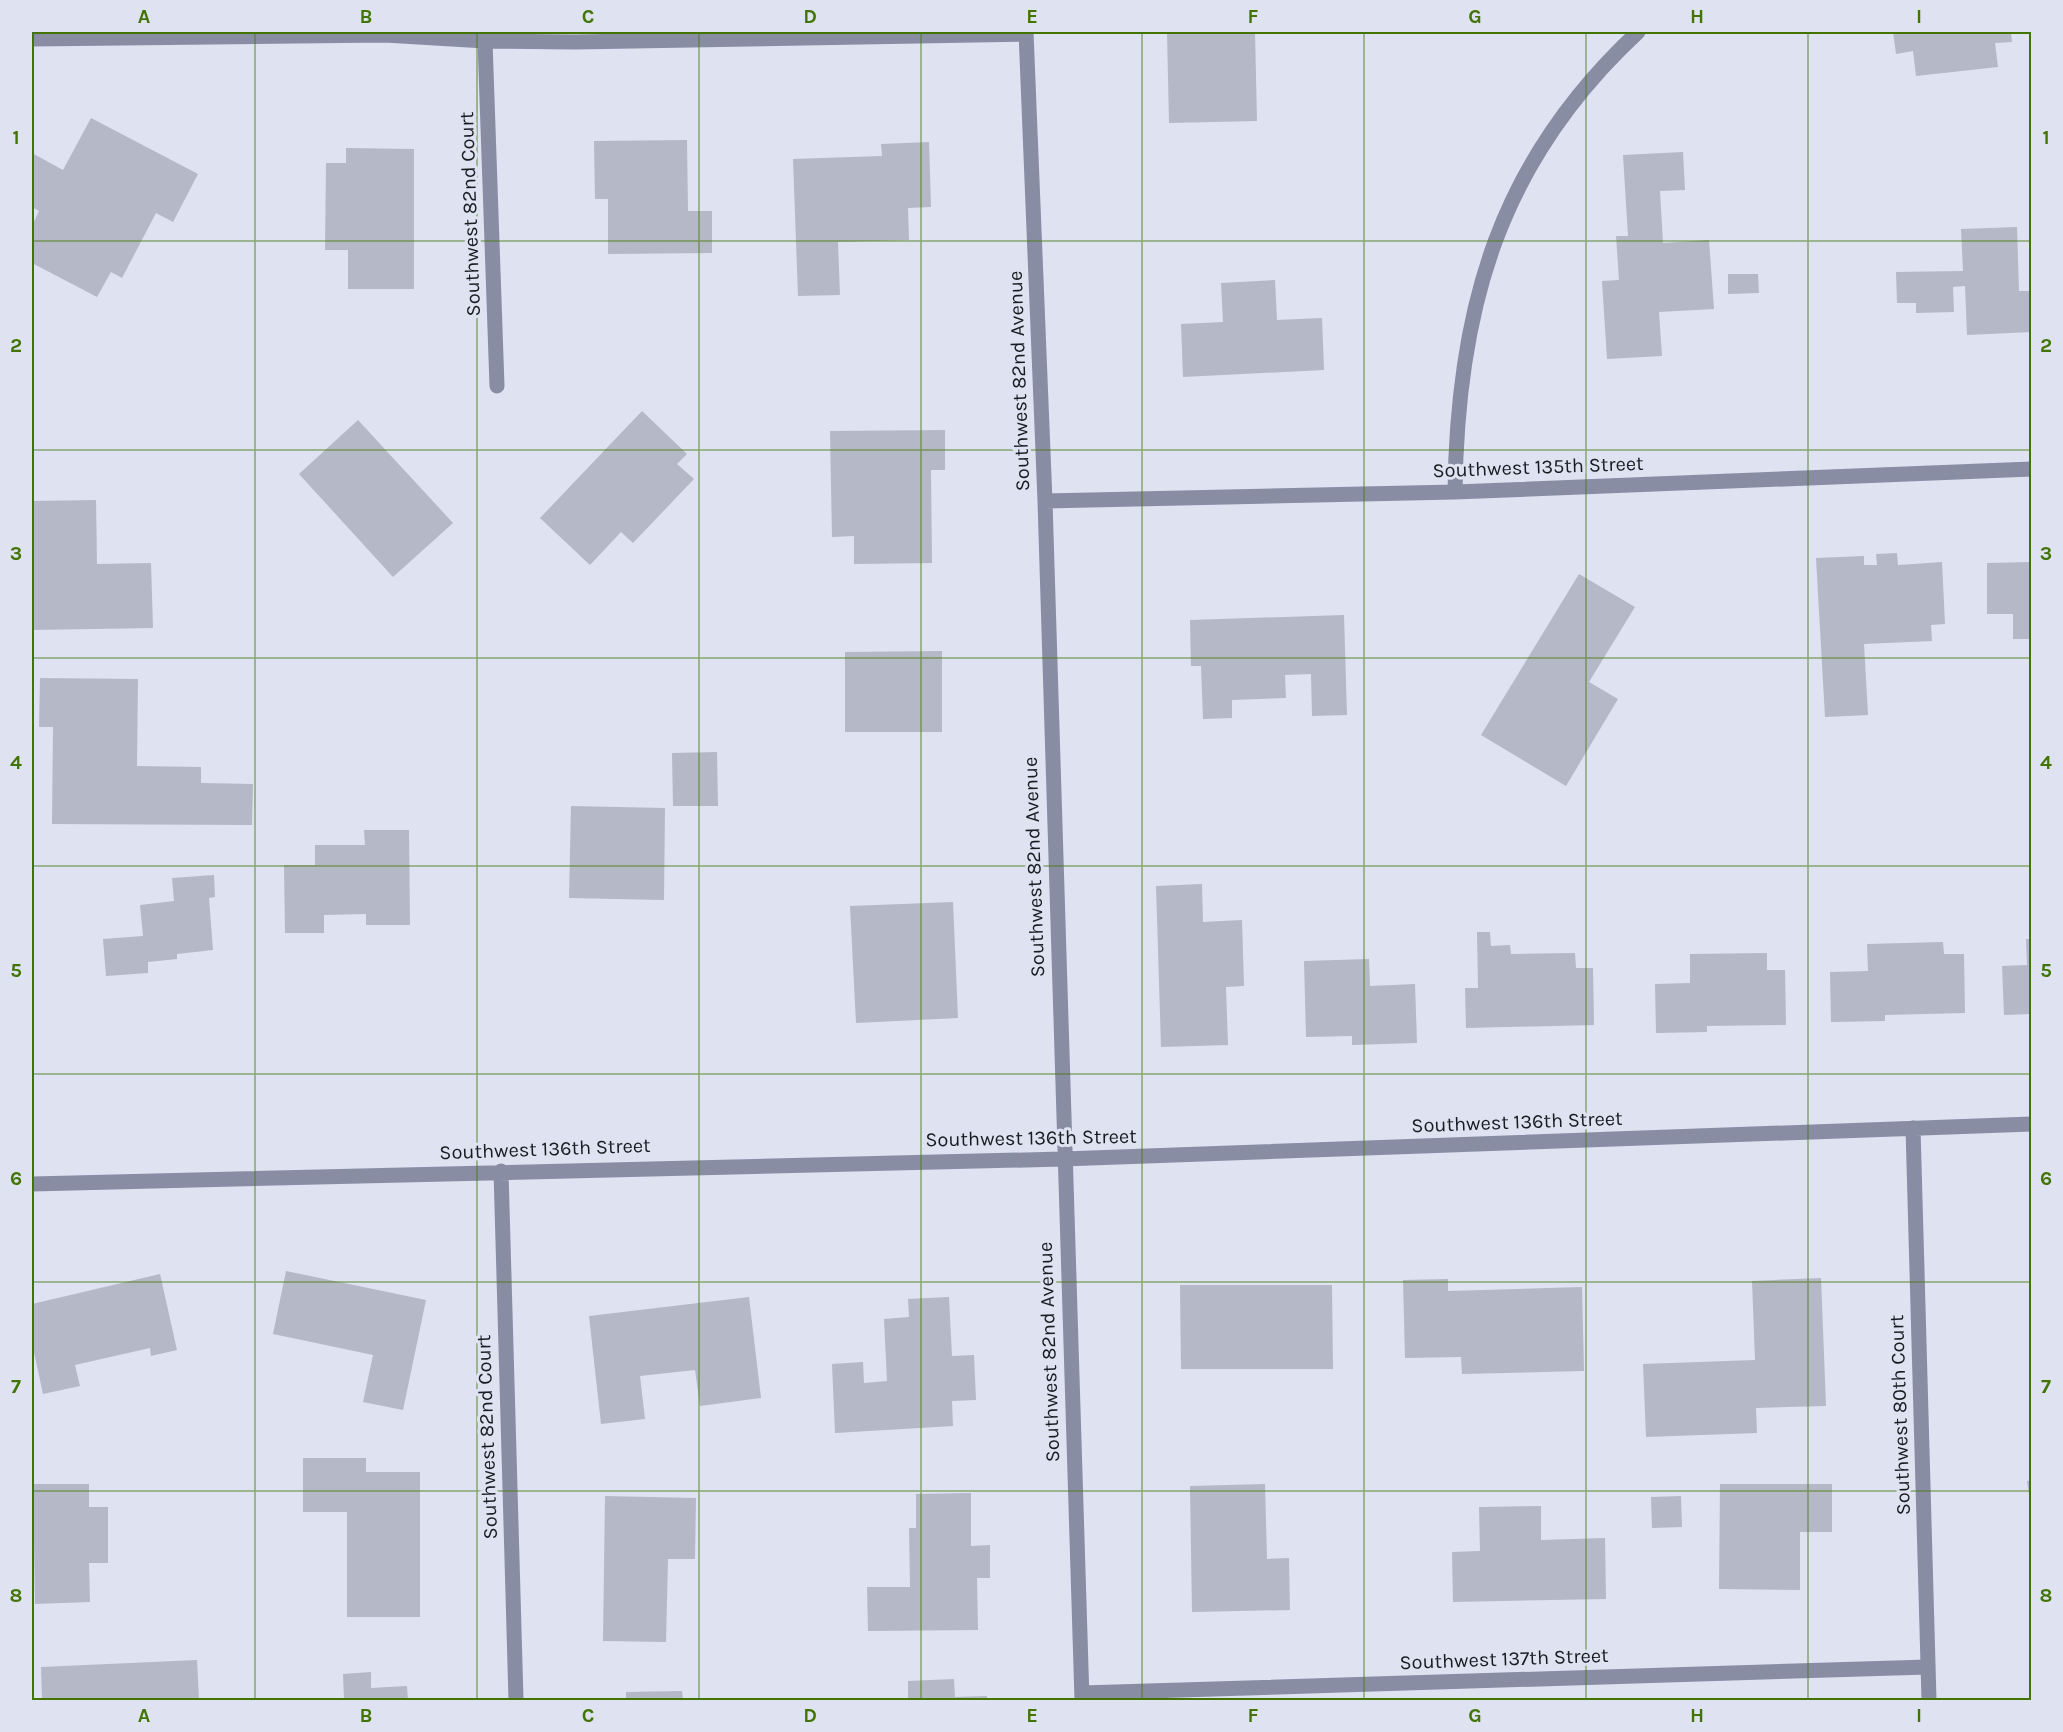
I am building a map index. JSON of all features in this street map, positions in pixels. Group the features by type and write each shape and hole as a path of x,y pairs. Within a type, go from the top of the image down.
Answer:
{"street":[{"path":"1455,492 1455,446 1465,355 1482,274 1493,241 1524,174 1555,124 1586,85 1638,32"},
{"path":"32,39 386,35 485,41 1026,33"},
{"name":"Southwest 82nd Avenue","path":"1026,33 1045,501 1063,1159 1082,1697"},
{"name":"Southwest 82nd Court","path":"485,41 497,386"},
{"name":"Southwest 135th Street","path":"1045,501 1455,492 2031,469"},
{"name":"Southwest 136th Street","path":"32,1184 1063,1159 2031,1124"},
{"name":"Southwest 80th Court","path":"1913,1128 1929,1701"},
{"name":"Southwest 82nd Court","path":"501,1171 516,1701"},
{"name":"Southwest 137th Street","path":"1082,1697 1928,1667"}],"building":[{"path":"1167,32 1255,32 1257,121 1169,123"},
{"path":"1893,32 2011,32 2012,42 1995,43 1998,67 1916,76 1913,51 1896,54"},
{"path":"91,118 198,174 173,222 156,213 122,278 111,272 97,297 32,263 32,226 39,211 32,207 32,153 63,170"},
{"path":"687,140 688,211 712,211 712,253 608,254 608,199 595,199 594,141"},
{"path":"929,142 931,207 908,208 909,240 838,242 840,295 798,296 793,159 882,156 881,144"},
{"path":"346,148 414,149 414,289 348,289 348,250 325,250 326,163 346,163"},
{"path":"1683,152 1685,190 1660,191 1663,243 1709,240 1714,309 1659,312 1662,356 1607,359 1602,281 1619,280 1616,236 1628,236 1623,155"},
{"path":"2017,227 2019,291 2032,291 2032,332 1967,335 1965,286 1953,287 1954,312 1916,313 1916,303 1897,303 1896,272 1963,271 1961,229"},
{"path":"1728,274 1758,274 1759,293 1728,294"},
{"path":"1275,280 1277,320 1322,318 1324,370 1183,377 1181,324 1223,322 1221,283"},
{"path":"642,411 687,454 677,464 694,479 633,543 621,532 590,565 540,518"},
{"path":"358,420 453,523 393,577 299,474"},
{"path":"945,430 945,470 931,470 932,563 854,564 854,536 832,537 830,431"},
{"path":"96,500 97,564 151,563 153,628 32,630 32,501"},
{"path":"1897,553 1898,565 1942,562 1945,624 1931,625 1932,641 1864,644 1868,715 1825,717 1816,558 1864,556 1864,565 1877,565 1876,554"},
{"path":"2032,562 2032,639 2013,639 2013,614 1987,614 1987,563"},
{"path":"1579,574 1635,607 1589,682 1618,699 1566,786 1481,735"},
{"path":"1344,615 1347,715 1312,716 1311,674 1285,675 1286,698 1232,700 1232,718 1203,719 1201,666 1191,666 1190,620"},
{"path":"942,651 942,732 845,732 845,652"},
{"path":"40,678 138,679 137,766 201,767 201,783 253,784 252,825 52,824 53,727 39,727"},
{"path":"717,752 718,806 673,806 672,753"},
{"path":"571,806 665,808 664,900 569,898"},
{"path":"364,830 409,830 410,925 366,925 366,914 324,915 324,933 285,933 284,865 315,865 315,845 365,845"},
{"path":"214,875 215,897 209,898 213,950 177,954 177,959 148,962 148,973 106,976 103,939 143,936 140,905 174,901 172,878"},
{"path":"1202,884 1203,922 1242,920 1244,986 1226,987 1228,1045 1161,1047 1156,886"},
{"path":"953,902 958,1018 856,1023 850,906"},
{"path":"1477,932 1490,932 1491,946 1510,945 1511,954 1575,953 1576,968 1593,968 1594,1025 1466,1028 1465,988 1478,988"},
{"path":"2026,939 2032,939 2032,1014 2004,1015 2002,966 2027,965"},
{"path":"1943,942 1944,954 1964,954 1965,1013 1885,1015 1885,1021 1831,1022 1830,972 1868,971 1867,944"},
{"path":"1767,953 1767,970 1785,970 1786,1025 1707,1026 1707,1032 1656,1033 1655,984 1690,983 1690,954"},
{"path":"1369,959 1370,986 1415,984 1417,1043 1352,1045 1352,1036 1306,1037 1304,961"},
{"path":"286,1271 426,1300 403,1410 363,1402 373,1355 273,1334"},
{"path":"160,1274 177,1350 151,1356 150,1348 75,1365 80,1386 43,1394 32,1343 32,1304"},
{"path":"1821,1278 1826,1406 1756,1408 1757,1433 1646,1437 1643,1364 1755,1360 1752,1281"},
{"path":"1448,1279 1448,1291 1582,1287 1584,1371 1462,1374 1461,1357 1405,1358 1403,1280"},
{"path":"1180,1285 1332,1285 1333,1369 1181,1369"},
{"path":"749,1297 761,1398 700,1406 695,1370 640,1376 645,1419 601,1424 589,1316"},
{"path":"949,1297 952,1356 974,1355 976,1400 952,1401 953,1426 835,1433 832,1364 863,1362 864,1383 887,1381 884,1319 909,1317 908,1299"},
{"path":"303,1458 366,1458 366,1472 420,1472 420,1617 347,1617 347,1512 303,1512"},
{"path":"2032,1480 2032,1502 2030,1502 2027,1481"},
{"path":"33,1484 89,1484 89,1507 108,1507 108,1563 89,1563 90,1602 35,1604"},
{"path":"1265,1484 1267,1559 1289,1558 1290,1610 1192,1612 1190,1486"},
{"path":"1720,1484 1832,1484 1832,1532 1800,1532 1800,1590 1719,1589"},
{"path":"971,1493 971,1546 990,1545 990,1578 977,1578 978,1630 868,1631 867,1587 910,1587 909,1528 916,1528 916,1494"},
{"path":"605,1496 696,1498 695,1559 668,1559 666,1642 603,1641"},
{"path":"1681,1496 1682,1527 1652,1528 1651,1497"},
{"path":"1541,1506 1541,1540 1605,1538 1606,1599 1453,1602 1452,1552 1480,1551 1479,1507"},
{"path":"197,1660 199,1699 42,1700 41,1667"},
{"path":"371,1672 371,1688 407,1686 408,1700 344,1700 343,1674"},
{"path":"954,1679 955,1697 987,1696 987,1700 908,1700 908,1681"},
{"path":"682,1691 683,1700 626,1700 626,1692"}]}
